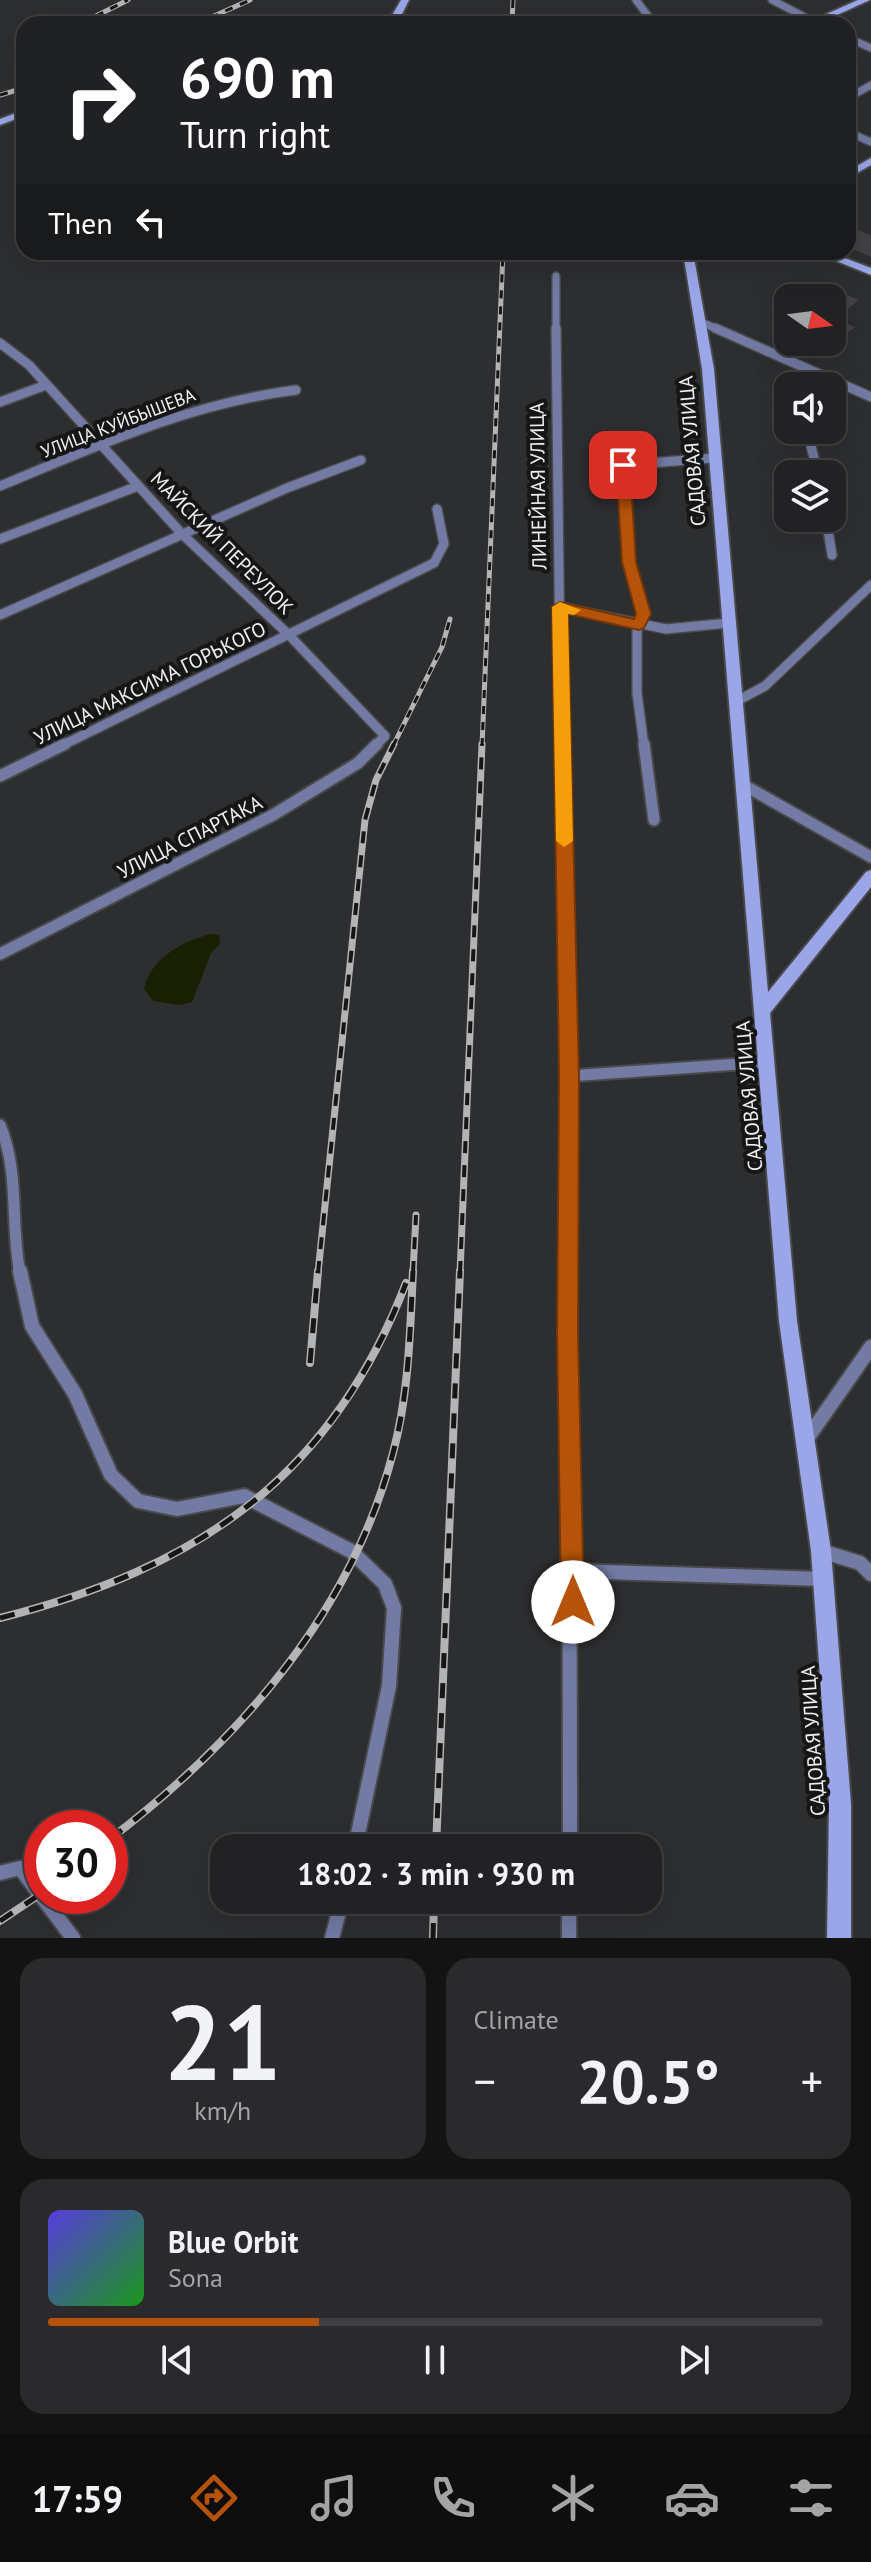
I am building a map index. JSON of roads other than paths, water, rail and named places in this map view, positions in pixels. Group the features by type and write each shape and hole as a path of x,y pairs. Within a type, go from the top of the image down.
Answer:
{"street":[{"path":"772,0 801,16"},
{"path":"829,16 866,0"},
{"name":"САДОВАЯ УЛИЦА","path":"689,260 708,369 788,1321 821,1551 840,1804 839,1938"},
{"path":"840,260 871,272"},
{"name":"ЛИНЕЙНАЯ УЛИЦА","path":"556,276 569,1076 567,1334 573,1571 570,1834"},
{"path":"699,321 813,372"},
{"name":"МАЙСКИЙ ПЕРЕУЛОК","path":"0,343 29,365 182,534 289,635 385,736"},
{"path":"0,402 46,385"},
{"path":"846,386 871,397"},
{"name":"УЛИЦА КУЙБЫШЕВА","path":"0,486 183,411 257,393 296,390"},
{"path":"654,820 637,693 639,625 643,614 629,562 623,465 714,458"},
{"path":"0,615 287,488 361,460"},
{"path":"0,539 138,486"},
{"name":"УЛИЦА МАКСИМА ГОРЬКОГО","path":"0,776 434,563 442,555 446,541 437,509"},
{"path":"828,532 832,555"},
{"path":"737,701 765,686 871,585"},
{"path":"860,597 871,602"},
{"path":"560,607 639,625 690,631 729,623"},
{"name":"УЛИЦА СПАРТАКА","path":"0,954 273,815 358,763 385,736"},
{"path":"742,784 871,857"},
{"path":"764,1009 871,876"},
{"path":"569,1076 768,1062"},
{"path":"0,1125 7,1142 16,1201 19,1267 32,1326 75,1394 111,1475 138,1501 177,1509 244,1496 351,1551 385,1584 394,1608 389,1686 358,1834"},
{"path":"805,1441 871,1347"},
{"path":"821,1551 860,1563 871,1574"},
{"path":"573,1571 823,1579"},
{"path":"0,1873 20,1868 73,1938"},
{"path":"332,1938 338,1914"},
{"path":"569,1914 569,1938"}],"railway":[{"path":"96,16 128,0"},
{"path":"214,16 250,0"},
{"path":"512,16 513,0"},
{"path":"0,95 16,90"},
{"path":"482,746 503,260"},
{"path":"393,746 442,647 450,619"},
{"path":"460,1273 482,744"},
{"path":"318,1273 365,820 376,780 393,746"},
{"path":"413,1273 416,1215"},
{"path":"310,1363 318,1271"},
{"path":"128,1824 203,1760 245,1716 319,1620 349,1567 374,1512 398,1431 408,1362 413,1271"},
{"path":"437,1834 460,1271"},
{"path":"0,1618 71,1597 136,1572 196,1541 249,1505 297,1462 339,1411 375,1351 406,1283"},
{"path":"0,1921 24,1905"},
{"path":"433,1938 434,1914"}]}
